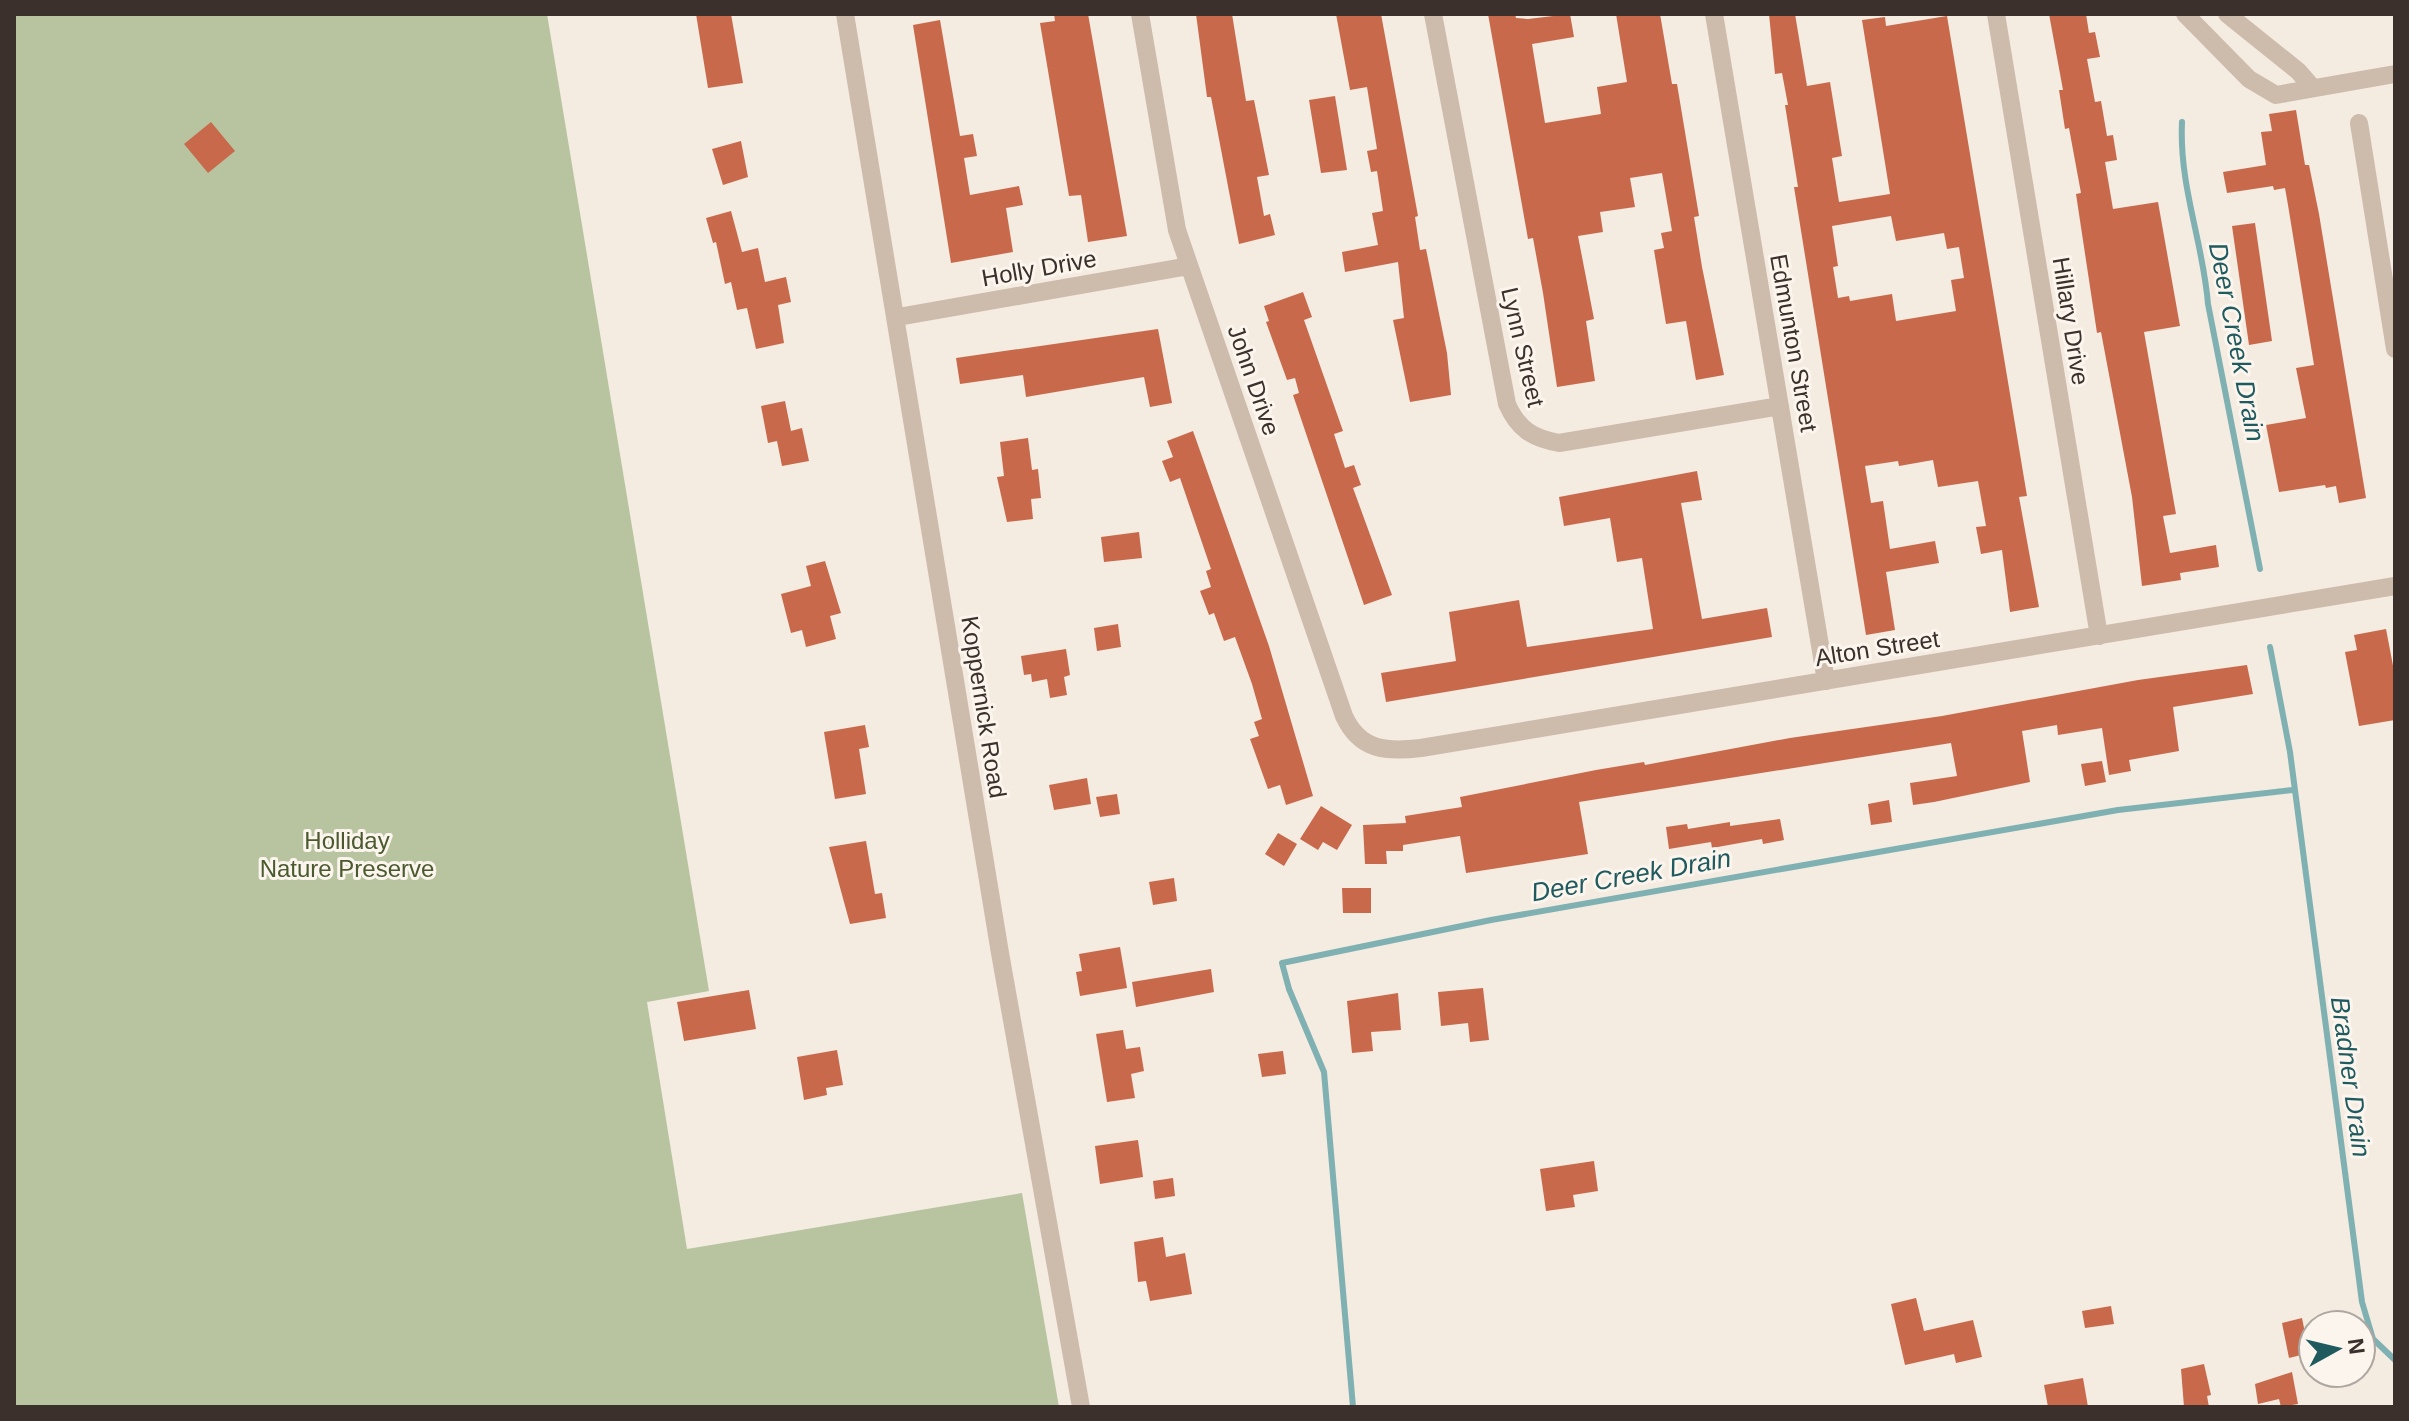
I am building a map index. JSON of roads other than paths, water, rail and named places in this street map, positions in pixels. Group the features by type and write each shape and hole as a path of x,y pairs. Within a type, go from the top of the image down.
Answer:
{"street":[{"name":"Koppernick Road","path":"845,14 898,317 1000,953 1081,1407"},
{"name":"John Drive","path":"1140,14 1173,210 1189,266 1344,716 1355,735 1368,745"},
{"name":"Lynn Street","path":"1433,14 1507,404 1521,428 1532,436 1559,443 1780,406"},
{"name":"Edmunton Street","path":"1714,14 1826,681"},
{"name":"Hillary Drive","path":"1996,14 2099,636"},
{"path":"2185,14 2249,79 2265,89 2286,95 2312,87 2395,74"},
{"path":"2227,14 2298,71 2312,87"},
{"path":"2359,123 2395,349"},
{"path":"2376,237 2395,234"},
{"name":"Holly Drive","path":"898,317 1189,266"},
{"name":"Alton Street","path":"1368,745 1391,751 1421,748 2395,586"}],"waterway":[{"name":"Deer Creek Drain","path":"2182,122 2188,192 2260,569"},
{"name":"Bradner Drain","path":"2270,647 2290,752 2362,1302 2373,1339 2395,1360"},
{"name":"Deer Creek Drain","path":"1353,1407 1324,1072 1289,989 1282,963 1491,920 2118,810 2292,790"}],"park label":[{"name":"Holliday Nature Preserve","path":"347,854"}]}
